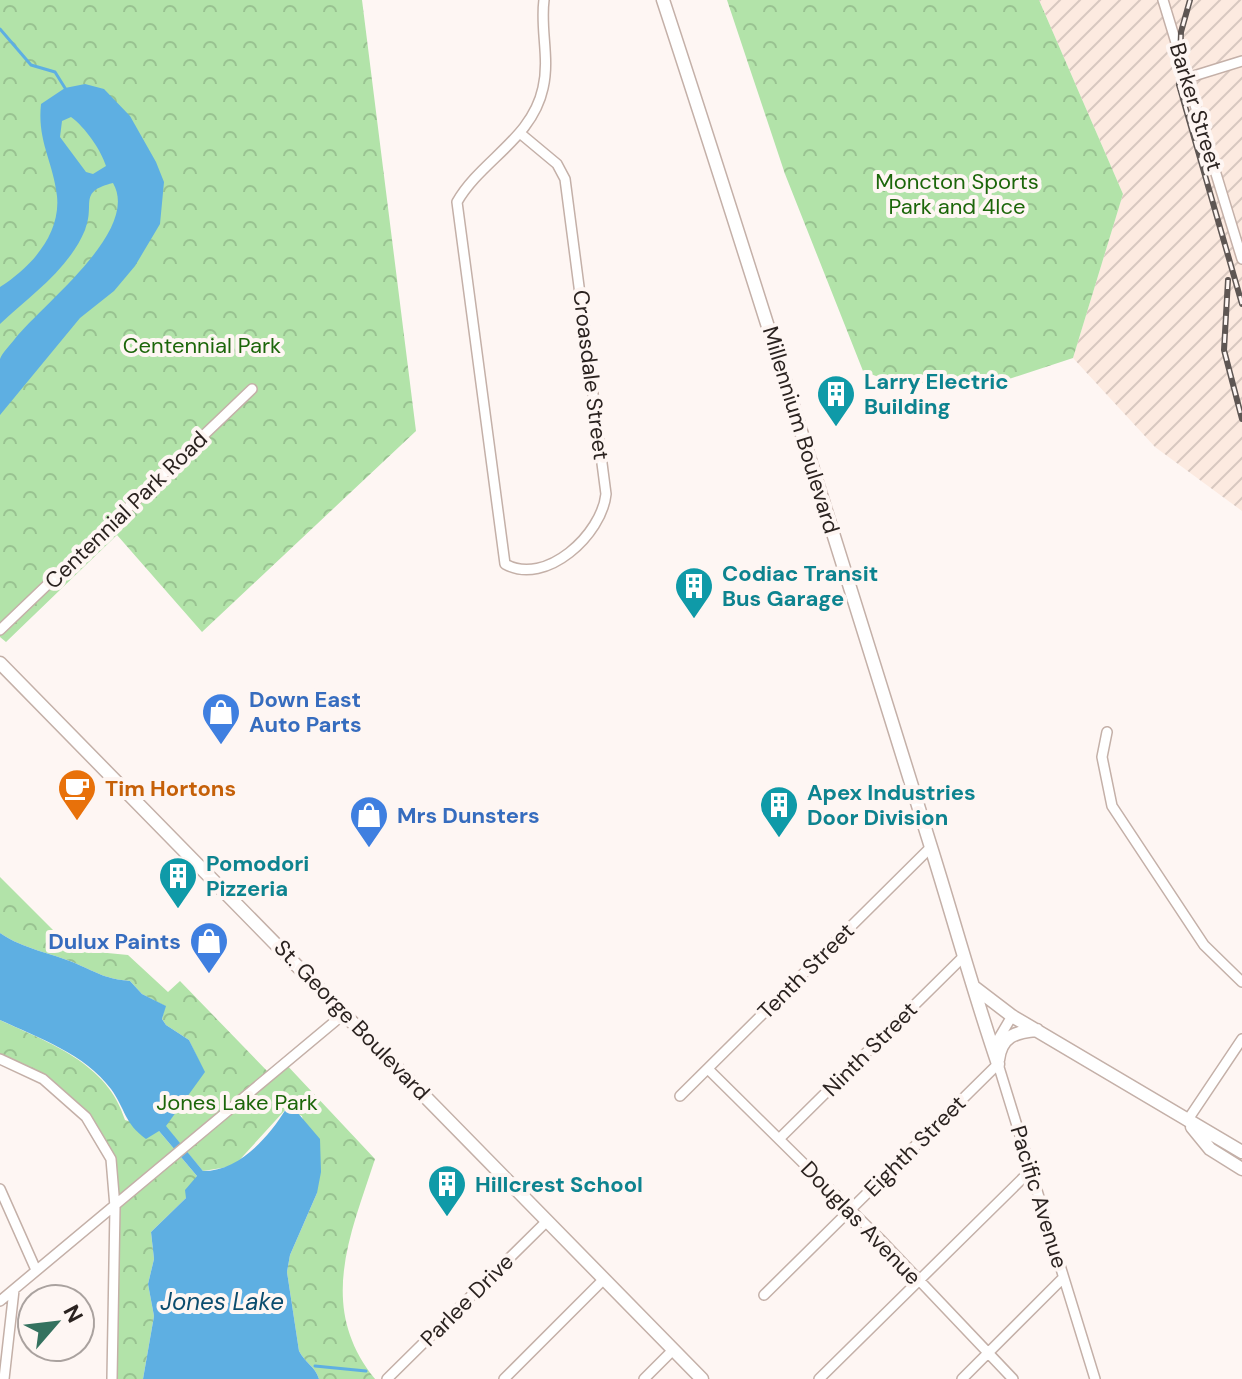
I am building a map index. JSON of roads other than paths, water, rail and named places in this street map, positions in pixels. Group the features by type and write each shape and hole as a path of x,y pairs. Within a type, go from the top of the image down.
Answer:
{"main road":[{"name":"Millennium Boulevard","path":"663,0 931,847 962,958 998,1064"},
{"name":"St. George Boulevard","path":"0,663 702,1379"},
{"path":"971,985 1012,1016 1242,1152"},
{"path":"998,1064 1001,1046 1009,1036 1037,1030"},
{"path":"1187,1121 1210,1149 1242,1169"}],"street":[{"path":"521,134 542,93 547,68 544,0"},
{"name":"Barker Street","path":"1163,0 1242,259"},
{"path":"1187,78 1242,61"},
{"name":"Croasdale Street","path":"521,134 557,164 565,179 606,494 605,506 594,526 557,563 545,568 515,569 505,564 457,211 466,188 521,134"},
{"name":"Centennial Park Road","path":"0,630 252,389"},
{"path":"1107,732 1103,767 1112,806 1204,945 1242,982"},
{"name":"Tenth Street","path":"680,1096 931,847"},
{"name":"Ninth Street","path":"779,1139 962,958"},
{"path":"0,1301 345,1013"},
{"name":"Pacific Avenue","path":"1012,1016 999,1038 998,1064 1095,1379"},
{"path":"1187,1121 1242,1039"},
{"path":"0,1059 43,1079 86,1117 111,1159 115,1207 112,1379"},
{"name":"Eighth Street","path":"764,1295 998,1064"},
{"name":"Douglas Avenue","path":"708,1069 1013,1379"},
{"path":"819,1379 1031,1170"},
{"path":"0,1189 36,1270"},
{"name":"Parlee Drive","path":"387,1379 547,1221"},
{"path":"962,1379 1063,1278"},
{"path":"504,1379 604,1279"},
{"path":"4,1379 14,1290"},
{"path":"644,1379 673,1350"}],"water":[{"path":"85,84 104,89 130,116 164,182 160,224 135,266 114,291 80,318 0,415 1,357 101,245 113,223 118,202 113,183 95,190 91,195 85,230 69,257 48,281 0,324 0,287 32,260 49,237 54,224 57,196 41,129 41,104 65,88","holes":["71,117 92,139 106,166 93,174 86,172 60,137 62,121"]},
{"name":"Jones Lake","path":"0,933 102,975 130,981 142,994 166,1006 162,1019 189,1040 205,1072 166,1126 203,1171 229,1165 251,1151 286,1109 297,1112 320,1139 321,1172 317,1193 290,1255 287,1272 299,1351 319,1379 143,1379 154,1316 148,1284 154,1259 151,1232 186,1198 185,1190 197,1176 159,1131 146,1139 139,1133 129,1122 111,1089 88,1066 60,1048 0,1020"}],"waterway":[{"path":"0,29 31,65 55,72 65,88"},
{"path":"315,1366 366,1371"}],"railway":[{"path":"1190,0 1181,32 1179,85 1242,304"},
{"path":"1228,280 1224,350 1242,419"}],"place":[{"name":"Larry Electric Building","path":"836,428"},
{"name":"Codiac Transit Bus Garage","path":"694,620"},
{"name":"Down East Auto Parts","path":"221,746"},
{"name":"Tim Hortons","path":"77,822"},
{"name":"Apex Industries Door Division","path":"779,839"},
{"name":"Mrs Dunsters","path":"369,849"},
{"name":"Pomodori Pizzeria","path":"178,910"},
{"name":"Dulux Paints","path":"209,975"},
{"name":"Hillcrest School","path":"447,1218"}],"park label":[{"name":"Moncton Sports Park and 4Ice","path":"957,194"},
{"name":"Centennial Park","path":"202,345"},
{"name":"Jones Lake Park","path":"237,1102"}]}
